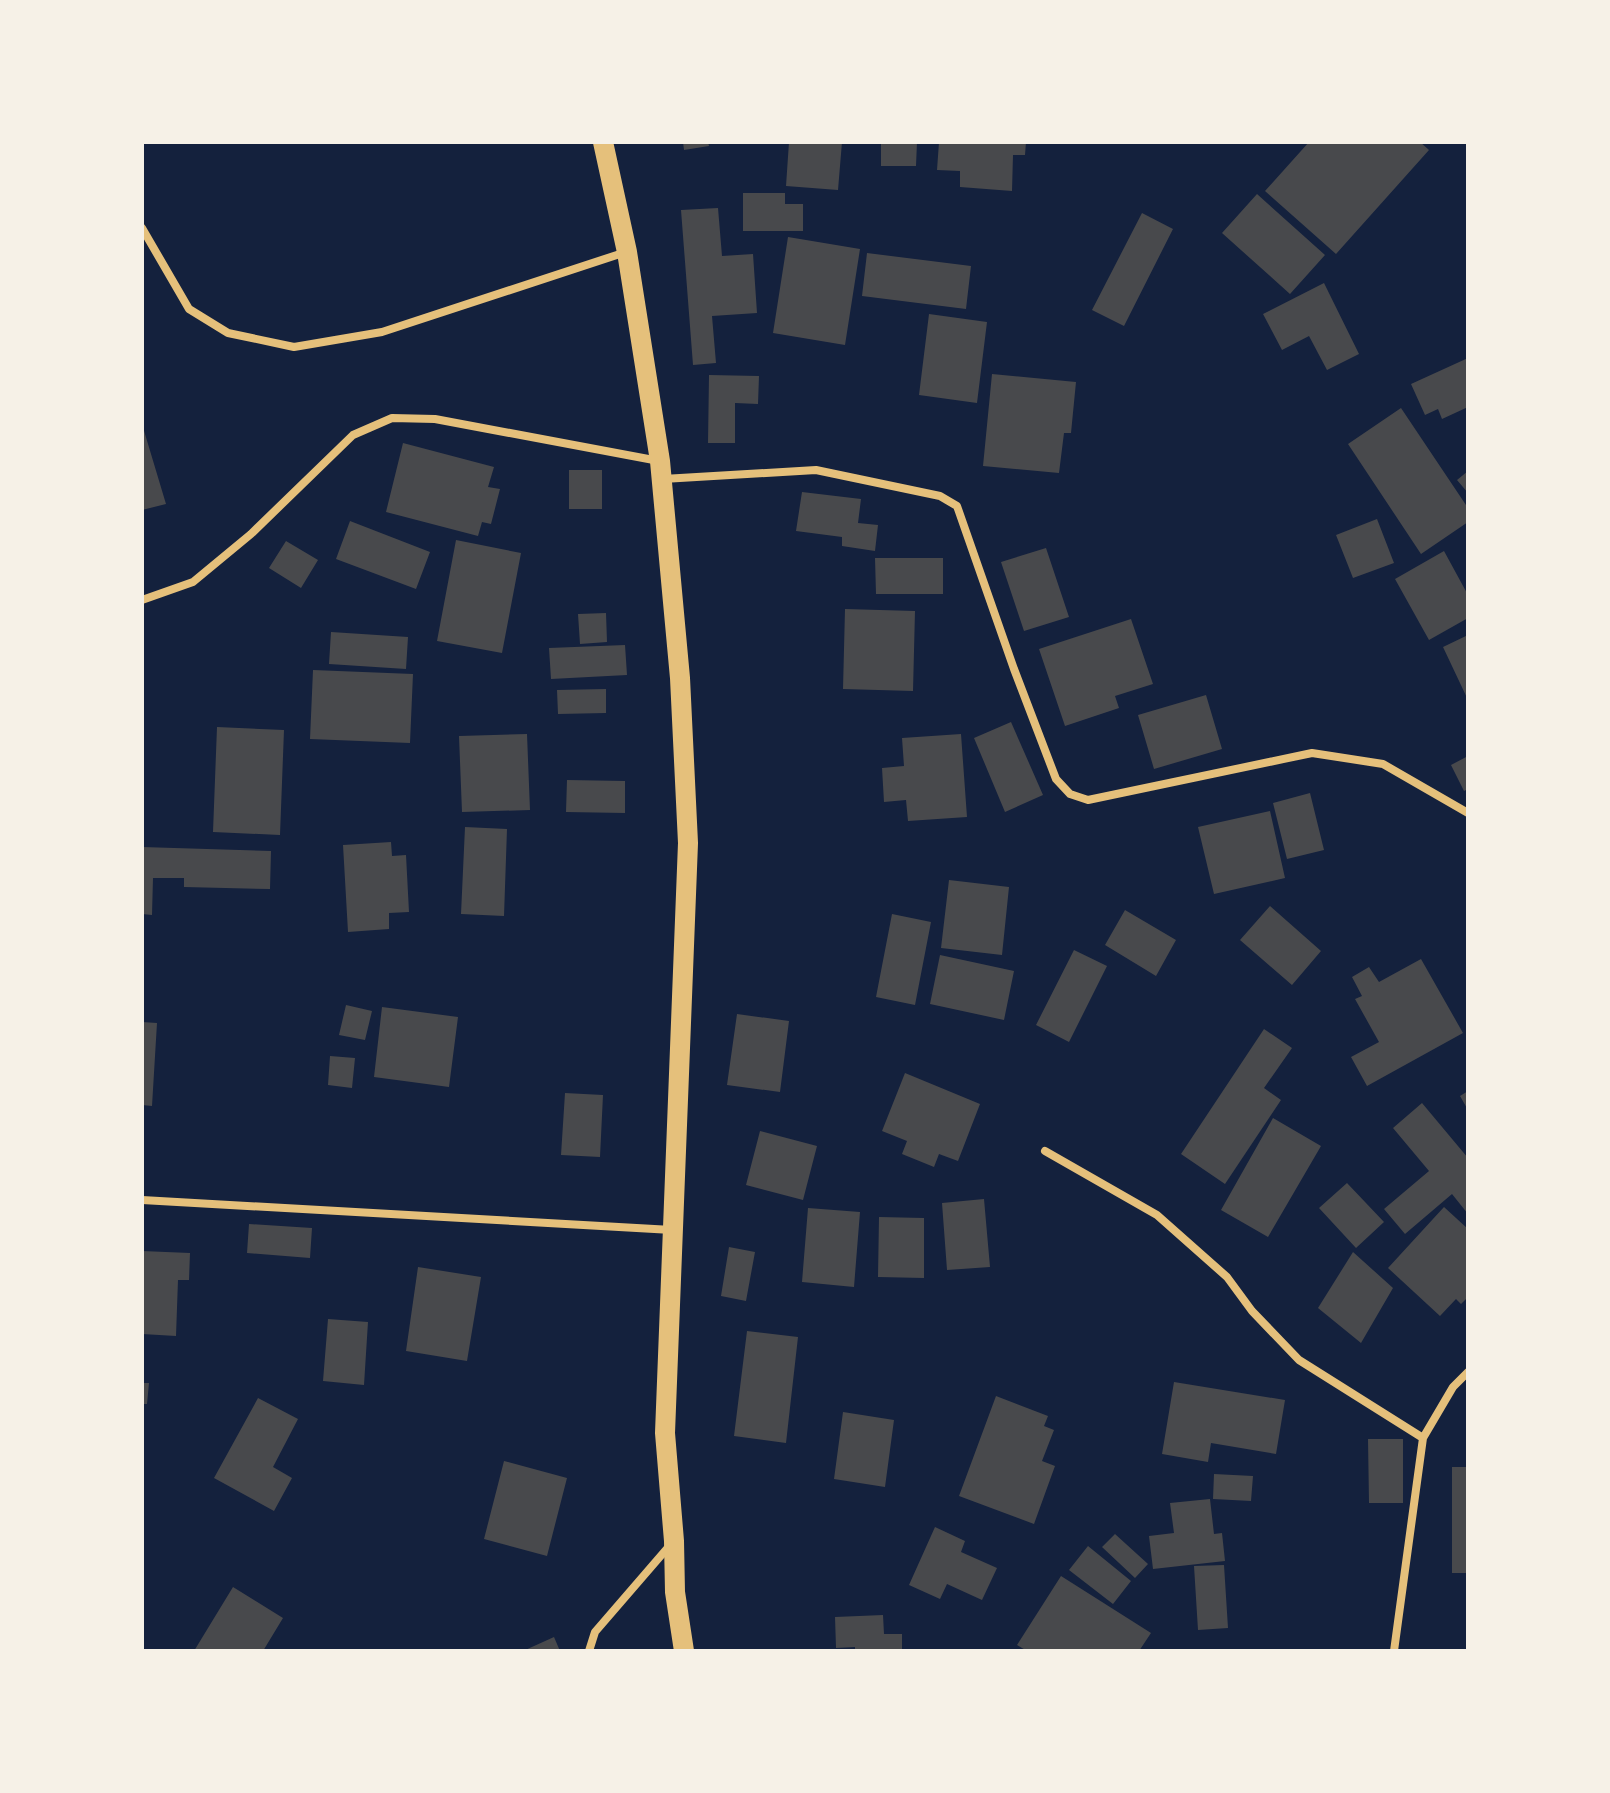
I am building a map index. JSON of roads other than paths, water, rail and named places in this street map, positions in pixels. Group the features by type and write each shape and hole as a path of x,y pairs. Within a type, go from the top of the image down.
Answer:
{"main road":[{"path":"603,142 627,252 661,470 680,678 688,843 665,1433 675,1592 684,1651"}],"street":[{"path":"142,228 189,309 228,333 294,347 382,332 627,252"},
{"path":"142,600 193,582 251,534 353,435 392,418 435,419 661,470 816,470 940,496 957,506 1056,779 1070,794 1088,800 1312,753 1383,764 1468,813"},
{"path":"1045,1151 1157,1215 1227,1277 1252,1311 1299,1360 1423,1438"},
{"path":"142,1200 672,1230"},
{"path":"1394,1651 1423,1438 1453,1387 1468,1372"},
{"path":"589,1651 595,1632 674,1541"}]}
